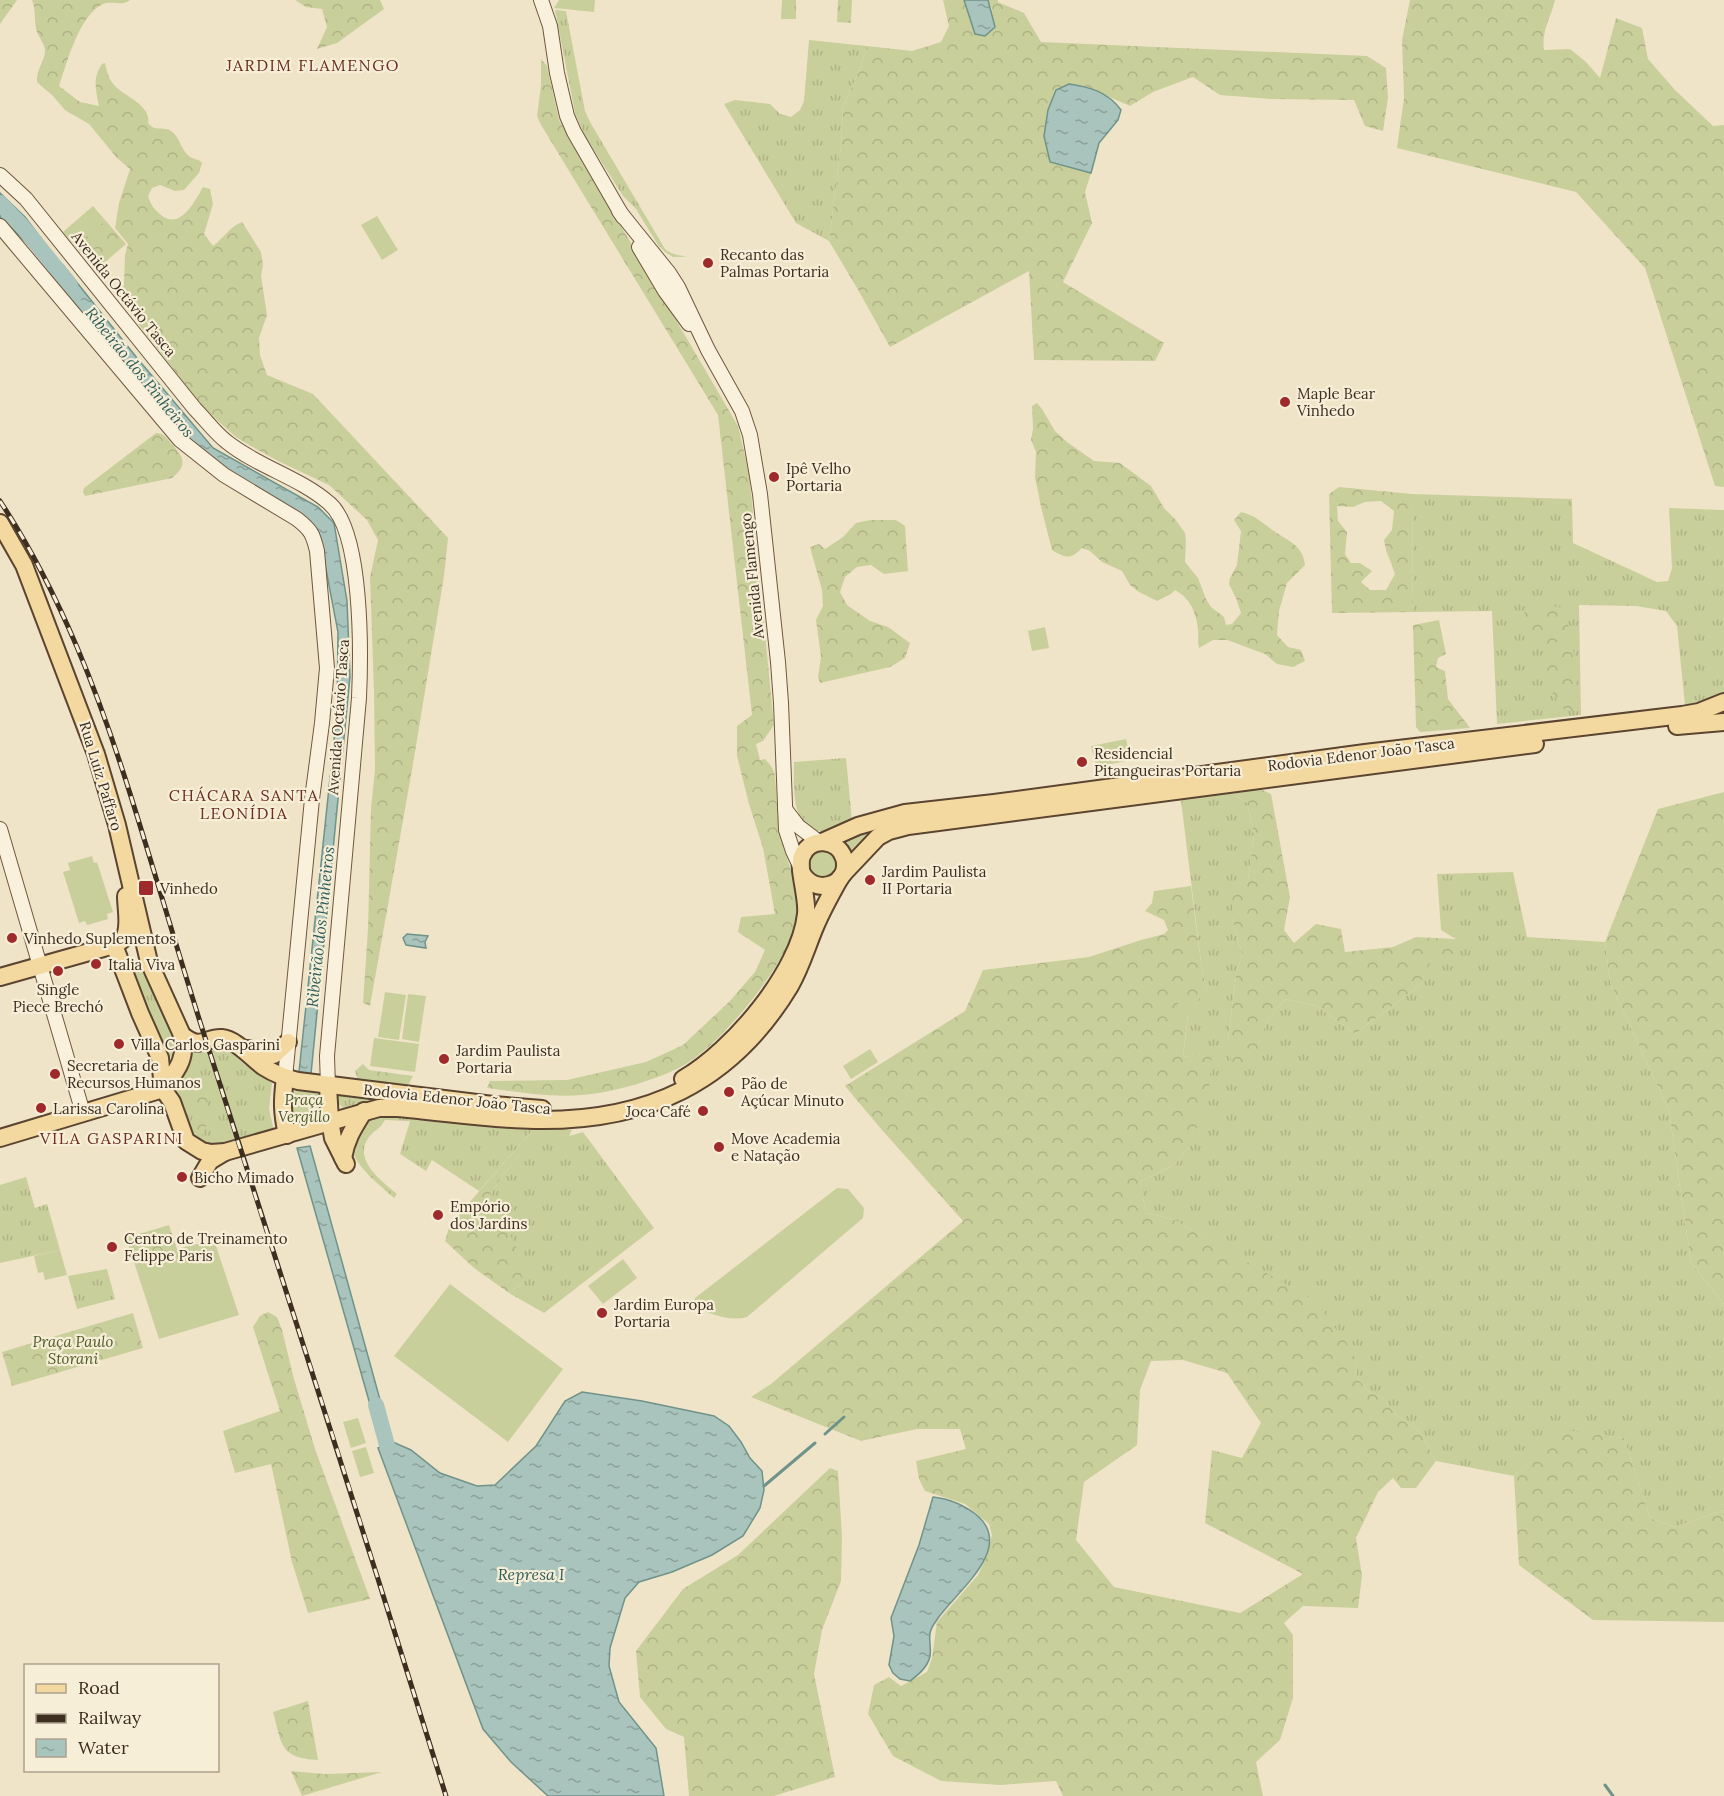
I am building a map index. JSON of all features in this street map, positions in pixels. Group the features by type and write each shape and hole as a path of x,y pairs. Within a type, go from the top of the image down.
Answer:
{"main road":[{"name":"Rua Luiz Paffaro","path":"0,523 24,565 71,685 117,825 149,962 182,1035"},
{"name":"Rodovia Edenor João Tasca","path":"821,842 858,826 905,813 1365,753 1682,715 1699,712 1724,702"},
{"name":"Rodovia Edenor João Tasca","path":"163,1089 172,1102 186,1141 202,1151 211,1153 225,1152 379,1108 416,1109 504,1119 535,1120 572,1119 640,1107 680,1093 709,1076 738,1052 755,1034 790,985 824,907 841,876 878,837 889,831 908,826 1339,769 1724,722"},
{"path":"821,842 833,844 841,852 845,863 841,876 832,885 816,885 807,880 801,868 804,851 812,844 821,842"},
{"path":"0,977 114,945 123,939 125,936 126,868"},
{"name":"Rodovia Edenor João Tasca","path":"237,1045 262,1066 281,1077 328,1086 437,1099 529,1109 579,1108 621,1101 659,1091 686,1078 713,1058 740,1032 784,972 800,939 805,921 806,894 801,868"},
{"path":"114,945 134,948 149,962"},
{"path":"114,945 129,987 160,1058 163,1089"},
{"path":"182,1035 198,1043 222,1038 270,1055 278,1053 288,1042"},
{"path":"0,1138 163,1089 181,1060 185,1048 182,1035"},
{"path":"270,1055 281,1077 283,1118 287,1135"},
{"path":"160,1058 173,1062 181,1060"},
{"path":"306,1129 322,1140 346,1164 333,1138 328,1086"},
{"path":"416,1109 437,1099"},
{"path":"344,1158 345,1144 350,1131 364,1111"},
{"path":"200,1178 210,1161 225,1152"}],"street":[{"name":"Avenida Flamengo","path":"541,0 550,26 557,73 567,116 574,132 665,291 708,350 742,411 750,435 756,463 781,703 786,830 801,868"},
{"name":"Avenida Octávio Tasca","path":"0,175 26,199 195,409 226,441 319,495 340,515 349,543 360,613 361,662 329,1039 328,1086"},
{"path":"0,226 180,440 224,475 297,519 313,534 317,551 327,668 288,1042 281,1077"},
{"path":"785,808 798,826 821,842"},
{"path":"0,829 83,1113"}],"green space":[{"path":"0,0 17,0 0,24"},
{"path":"32,0 130,0 123,3 103,4 87,18 75,40 59,86 80,102 99,106 96,79 99,69 105,63 112,82 142,106 146,111 148,123 155,128 172,132 186,153 202,163 199,173 184,190 175,191 160,185 152,188 148,196 153,207 168,219 181,217 196,200 203,187 210,189 213,204 204,234 213,246 234,226 242,222 261,252 263,265 261,276 267,315 259,338 260,355 267,375 313,394 448,538 444,576 412,770 370,1006 363,1003 368,929 371,808 375,770 370,577 378,540 367,520 329,485 251,446 219,422 198,401 123,304 118,294 124,285 125,255 128,244 115,228 119,203 130,169 117,158 89,124 65,110 37,82 45,50 35,24"},
{"path":"295,0 380,0 384,9 337,43 317,49 327,27 322,9 306,7"},
{"path":"559,0 595,0 594,12 554,8"},
{"path":"782,0 796,0 796,19 781,19"},
{"path":"838,0 852,0 851,23 837,22"},
{"path":"943,0 964,0 975,34 992,9 988,0 998,0 1024,13 1041,42 1367,56 1386,68 1388,98 1383,131 1365,126 1354,100 1271,99 1220,95 1193,77 1153,92 1130,106 1087,87 1069,84 1050,162 1091,173 1085,192 1092,223 1063,282 1164,343 1155,361 1034,360 1029,271 890,347 829,241 841,146 843,107 860,69 867,46 912,51 941,42 949,26"},
{"path":"1410,0 1555,0 1545,31 1544,50 1570,49 1600,78 1616,18 1642,28 1648,59 1675,90 1713,126 1724,125 1724,487 1715,486 1645,268 1576,192 1397,148 1404,98 1402,40"},
{"path":"555,10 566,11 585,111 590,122 665,249 676,255 688,256 673,257 658,245 636,209 623,196 585,136 575,113"},
{"path":"809,40 867,46 860,69 843,107 841,146 829,241 796,223 724,104 735,100 770,104 780,114 791,117 800,110 804,101"},
{"path":"541,59 547,66 559,120 738,426 749,472 774,725 763,741 756,744 760,760 765,759 775,774 780,832 797,898 797,918 792,935 769,977 736,1019 701,1053 676,1070 650,1080 594,1094 570,1096 487,1088 490,1081 567,1080 646,1062 683,1045 729,1002 755,972 765,950 738,932 741,917 775,914 763,848 737,756 737,726 752,715 718,415 541,125 537,116 541,86"},
{"path":"93,206 126,244 96,270 63,232"},
{"path":"92,208 104,222 78,244 66,230"},
{"path":"377,216 398,250 382,260 361,225"},
{"path":"91,245 103,259 95,266 83,252"},
{"path":"1037,403 1055,431 1067,442 1094,461 1120,463 1151,486 1164,508 1185,533 1185,562 1198,578 1211,607 1224,617 1226,625 1232,624 1241,613 1229,584 1237,565 1241,531 1234,520 1241,512 1258,520 1298,548 1305,565 1287,583 1279,611 1277,635 1288,647 1301,650 1305,661 1293,667 1277,664 1265,654 1227,640 1213,640 1199,648 1194,611 1180,593 1175,590 1157,601 1139,592 1130,585 1122,571 1102,562 1090,551 1082,548 1068,556 1052,550 1035,477 1036,452 1031,440 1032,406"},
{"path":"156,433 166,437 181,456 181,469 172,478 85,496 84,488"},
{"path":"1339,487 1412,494 1413,612 1332,613 1329,494","holes":["1381,501 1394,511 1392,530 1384,540 1395,574 1386,590 1370,590 1361,582 1372,571 1360,563 1351,563 1345,554 1347,532 1338,521 1337,506 1353,507 1365,502"]},
{"path":"1412,494 1572,499 1573,543 1657,582 1668,581 1672,568 1669,508 1724,510 1724,694 1696,705 1685,705 1677,626 1666,611 1636,606 1579,605 1581,715 1497,724 1492,611 1413,612"},
{"path":"870,520 896,520 905,526 908,571 884,574 871,565 857,567 845,577 840,592 847,605 870,621 888,627 910,643 905,658 890,667 820,683 818,677 821,657 816,620 823,606 822,590 810,547 819,544 825,549 843,537 856,523"},
{"path":"1542,604 1563,608 1570,631 1564,640 1535,649 1521,631 1525,609"},
{"path":"1439,620 1446,654 1438,658 1436,667 1445,671 1448,699 1470,728 1420,732 1416,727 1413,625"},
{"path":"1045,627 1049,648 1032,651 1028,631"},
{"path":"1573,646 1579,711 1565,711 1550,688 1545,667 1547,659 1555,649"},
{"path":"1126,739 1131,760 1096,767 1091,746"},
{"path":"846,758 852,821 828,830 820,831 810,828 803,822 796,804 794,762"},
{"path":"1258,788 1271,794 1290,897 1284,930 1294,943 1316,924 1341,929 1345,952 1393,947 1416,937 1456,939 1457,959 1432,960 1419,986 1355,1034 1317,1006 1286,999 1264,1028 1259,1043 1257,1063 1233,1069 1228,1040 1236,975 1242,954 1232,918 1232,889 1248,880 1254,834 1247,803 1228,791"},
{"path":"1228,791 1247,803 1254,834 1248,880 1232,918 1242,954 1236,975 1228,1040 1256,1063 1264,1028 1286,999 1317,1006 1355,1034 1419,986 1432,959 1456,939 1441,930 1437,874 1513,872 1527,937 1605,942 1610,982 1669,1111 1691,1263 1724,1304 1724,1510 1675,1527 1650,1518 1624,1438 1565,1431 1514,1476 1436,1461 1420,1432 1395,1414 1384,1399 1368,1391 1357,1378 1356,1362 1243,1260 1173,1219 1146,1213 1140,1182 1174,1165 1189,1147 1212,1053 1183,1057 1188,1015 1178,1007 1179,998 1207,991 1202,970 1181,801 1189,796"},
{"path":"1724,792 1724,1304 1691,1263 1669,1111 1610,982 1605,942 1658,809"},
{"path":"885,822 853,853 841,840"},
{"path":"824,846 840,858 834,878 812,879 805,861 807,856"},
{"path":"92,856 94,863 97,862 113,912 107,914 108,919 87,925 85,921 79,923 63,872 70,870 68,863"},
{"path":"1191,886 1207,991 1196,1002 1179,998 1178,1007 1188,1014 1183,1057 1212,1052 1208,1100 1189,1147 1174,1165 1140,1182 1146,1213 1173,1219 1315,1301 1351,1349 1356,1362 1357,1378 1368,1391 1384,1399 1395,1414 1420,1432 1436,1461 1416,1488 1401,1488 1393,1478 1378,1492 1356,1538 1362,1576 1358,1608 1303,1606 1284,1623 1293,1635 1293,1698 1280,1740 1256,1762 1263,1796 1063,1796 1056,1781 1000,1785 941,1781 893,1756 868,1714 874,1685 889,1677 901,1686 927,1672 932,1658 937,1622 978,1575 987,1555 992,1535 989,1524 965,1504 925,1491 919,1479 916,1461 966,1449 960,1429 917,1429 861,1441 751,1397 771,1384 963,1221 845,1086 965,1011 983,970 1089,957 1164,934 1168,930 1164,920 1145,911 1152,903 1154,891","holes":["1183,1360 1227,1373 1261,1423 1242,1458 1212,1450 1205,1523 1303,1574 1240,1613 1114,1587 1076,1540 1084,1482 1137,1445 1140,1390 1151,1361"]},
{"path":"125,955 132,959 140,969 156,996 174,1038 176,1052 173,1056 166,1056"},
{"path":"385,992 406,995 399,1040 378,1037"},
{"path":"408,994 426,996 419,1042 402,1039"},
{"path":"374,1038 419,1044 415,1072 370,1066"},
{"path":"225,1045 244,1064 272,1083 269,1109 274,1131 217,1146 194,1137 189,1130 176,1091 176,1080 179,1071 197,1048"},
{"path":"870,1049 878,1062 851,1079 843,1066"},
{"path":"191,1061 198,1082 208,1099 208,1121 201,1138 191,1126 196,1114 187,1103 180,1086"},
{"path":"363,1064 369,1070 413,1076 407,1087 358,1080 355,1071"},
{"name":"Praça Vergillo","path":"292,1092 322,1094 323,1109 321,1114 313,1120 294,1126 289,1122"},
{"path":"337,1095 376,1099 344,1109 338,1103"},
{"path":"385,1115 541,1128 532,1131 479,1191 432,1160 426,1171 400,1154 410,1121 385,1120 369,1137 364,1154 371,1169 397,1194 394,1198 363,1169 351,1147 367,1121"},
{"path":"541,1128 572,1130 569,1136 538,1135 504,1173 487,1200 505,1224 518,1251 523,1283 509,1293 474,1268 445,1241 449,1228 468,1204 532,1131"},
{"path":"583,1132 654,1228 544,1313 509,1293 523,1283 487,1200 504,1173 538,1134 569,1136"},
{"path":"26,1177 35,1208 47,1204 60,1250 0,1263 0,1185"},
{"path":"837,1188 848,1189 864,1208 863,1218 747,1317 727,1318 695,1307 695,1298"},
{"path":"169,1225 177,1249 133,1259 126,1238"},
{"path":"214,1240 239,1315 159,1339 133,1259"},
{"path":"60,1250 67,1275 45,1280 43,1272 38,1273 34,1256"},
{"path":"623,1259 637,1278 603,1304 588,1286"},
{"path":"107,1269 115,1299 77,1309 68,1276"},
{"path":"450,1284 563,1369 508,1442 394,1356"},
{"path":"268,1312 277,1317 282,1330 315,1449 370,1599 308,1613 292,1562 271,1464 235,1473 223,1431 280,1411 253,1327 260,1316"},
{"name":"Praça Paulo Storani","path":"133,1313 143,1348 12,1386 2,1352"},
{"path":"358,1418 366,1443 351,1448 343,1422"},
{"path":"1565,1430 1624,1438 1650,1518 1675,1527 1724,1510 1724,1622 1593,1620 1519,1565 1514,1476"},
{"path":"366,1447 374,1473 360,1477 352,1451"},
{"path":"830,1468 838,1471 842,1536 841,1581 822,1630 814,1674 835,1777 774,1796 689,1796 684,1737 666,1729 640,1697 636,1651 683,1589 738,1555"},
{"path":"308,1701 318,1760 296,1756 284,1747 273,1712"},
{"path":"291,1771 324,1774 382,1772 302,1796"}],"water":[{"path":"964,0 988,0 995,27 985,36 975,34"},
{"path":"1069,84 1098,91 1121,110 1118,120 1099,143 1091,173 1050,162 1044,136 1048,110 1056,90"},
{"path":"0,193 25,217 47,246 37,253 0,217"},
{"path":"63,265 213,448 318,507 334,523 347,601 350,677 311,1074 299,1072 337,712 338,632 319,533 307,520 195,450 50,274"},
{"path":"407,934 428,936 425,942 426,948 406,945 403,938"},
{"path":"310,1146 387,1425 377,1429 297,1148"},
{"name":"Represa I","path":"582,1392 642,1401 714,1416 729,1426 750,1458 762,1471 764,1490 760,1508 743,1536 712,1555 672,1572 639,1582 625,1598 610,1648 609,1666 619,1702 656,1748 664,1796 548,1796 511,1762 483,1729 378,1448 393,1442 411,1450 440,1473 477,1486 495,1485 536,1446 565,1401"},
{"path":"933,1497 958,1503 979,1517 988,1530 989,1544 985,1558 977,1572 933,1626 930,1635 929,1660 910,1681 900,1679 889,1665 894,1636 891,1618 919,1545"}],"waterway":[{"name":"Ribeirão dos Pinheiros","path":"0,203 70,285"},
{"path":"376,1405 387,1445"},
{"path":"825,1434 844,1417"},
{"path":"764,1486 815,1443"},
{"path":"1605,1785 1613,1796"}],"railway":[{"path":"0,501 22,536 60,609 107,724 446,1796"}],"place":[{"name":"Recanto das Palmas Portaria","path":"708,263"},
{"name":"Maple Bear Vinhedo","path":"1285,402"},
{"name":"Ipê Velho Portaria","path":"774,477"},
{"name":"Residencial Pitangueiras Portaria","path":"1082,762"},
{"name":"Jardim Paulista II Portaria","path":"870,880"},
{"name":"Vinhedo","path":"146,888"},
{"name":"Vinhedo Suplementos","path":"12,938"},
{"name":"Italia Viva","path":"96,964"},
{"name":"Single Piece Brechó","path":"58,971"},
{"name":"Villa Carlos Gasparini","path":"119,1044"},
{"name":"Jardim Paulista Portaria","path":"444,1059"},
{"name":"Secretaria de Recursos Humanos","path":"55,1074"},
{"name":"Pão de Açúcar Minuto","path":"729,1092"},
{"name":"Larissa Carolina","path":"41,1108"},
{"name":"Joca Café","path":"703,1111"},
{"name":"Move Academia e Natação","path":"719,1147"},
{"name":"Bicho Mimado","path":"182,1177"},
{"name":"Empório dos Jardins","path":"438,1215"},
{"name":"Centro de Treinamento Felippe Paris","path":"112,1247"},
{"name":"Jardim Europa Portaria","path":"602,1313"}],"district":[{"name":"JARDIM FLAMENGO","path":"313,65"},
{"name":"CHÁCARA SANTA LEONÍDIA","path":"244,804"},
{"name":"VILA GASPARINI","path":"112,1138"}]}
